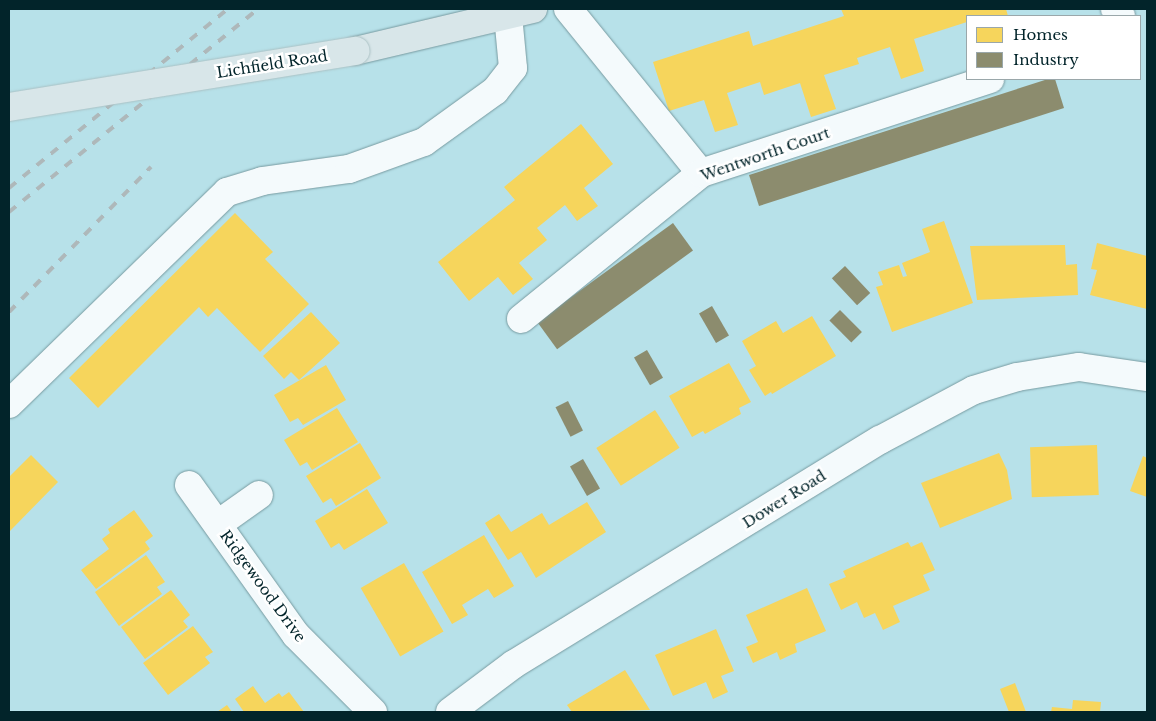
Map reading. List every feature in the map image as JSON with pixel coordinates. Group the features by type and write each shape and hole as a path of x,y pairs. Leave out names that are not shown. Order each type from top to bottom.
{"main road":[{"name":"Lichfield Road","path":"9,107 354,51 521,12"}],"street":[{"path":"568,9 701,173"},
{"path":"9,404 227,192 262,181 348,169 424,142 495,91 513,68 521,12"},
{"name":"Wentworth Court","path":"521,319 701,173 987,80"},
{"name":"Dower Road","path":"450,712 514,664 880,440 974,390 1017,377 1079,366 1147,377"},
{"name":"Ridgewood Drive","path":"189,485 296,635 373,712"},
{"name":"Ridgewood Drive","path":"218,524 259,495"}],"building: Homes":[{"path":"841,9 1006,9 1008,15 966,15 966,22 914,39 924,71 901,79 890,47 857,58 859,64 824,75 836,109 811,117 800,83 764,95 760,82 727,93 738,125 715,132 704,100 669,111 653,62 749,31 753,46 844,16"},
{"path":"581,124 613,164 584,188 598,206 577,221 565,205 537,228 547,240 519,263 533,279 513,295 498,277 469,301 438,262 515,200 504,187"},
{"path":"235,213 273,252 265,259 309,304 260,352 217,308 208,317 199,307 98,408 69,378"},
{"path":"944,221 973,303 892,332 876,287 883,285 878,272 899,265 903,277 907,276 902,263 930,252 922,229"},
{"path":"1097,243 1147,256 1147,309 1090,295 1097,270 1091,269"},
{"path":"1065,245 1066,265 1077,264 1078,295 977,300 970,246"},
{"path":"311,312 340,343 299,380 291,372 284,379 263,356"},
{"path":"812,316 836,356 772,394 771,392 765,396 749,370 756,366 742,341 776,321 783,333"},
{"path":"729,363 751,402 739,408 741,414 705,434 703,431 692,437 669,396"},
{"path":"326,365 346,400 303,425 298,418 290,422 274,395"},
{"path":"337,408 358,442 312,470 307,462 300,466 284,440"},
{"path":"655,410 680,448 621,486 596,448"},
{"path":"360,443 381,478 336,506 331,498 323,503 306,476"},
{"path":"1097,445 1099,495 1032,497 1030,447"},
{"path":"999,453 1007,470 1012,499 940,528 921,483"},
{"path":"31,455 58,482 9,532 9,477"},
{"path":"1143,456 1147,458 1147,497 1130,491"},
{"path":"367,489 388,523 344,550 339,543 331,548 315,521"},
{"path":"587,502 606,532 536,578 521,552 508,560 485,523 499,514 511,532 542,513 549,525"},
{"path":"134,510 153,536 145,542 150,549 96,589 81,570 109,549 102,539 110,533 108,529"},
{"path":"484,535 514,586 494,598 488,589 462,605 468,615 452,624 422,572"},
{"path":"908,542 911,547 922,542 935,570 923,575 930,590 893,606 900,622 883,630 875,613 864,618 857,602 841,610 829,584 846,577 843,571"},
{"path":"146,555 165,582 157,587 162,594 119,626 95,592"},
{"path":"404,563 444,631 400,656 361,588"},
{"path":"807,588 826,631 795,644 797,652 780,660 777,652 753,663 746,647 758,642 746,615"},
{"path":"171,590 190,615 183,621 188,627 145,659 121,627"},
{"path":"193,626 213,652 205,657 210,663 168,695 143,663"},
{"path":"716,629 734,671 721,676 728,692 713,699 706,682 673,696 655,655"},
{"path":"625,670 650,710 572,712 567,705"},
{"path":"1015,683 1026,712 1009,712 1000,689"},
{"path":"253,686 265,703 279,693 282,697 289,692 304,712 244,712 235,699"},
{"path":"1073,700 1101,702 1100,712 1051,712 1052,707 1072,709"},
{"path":"227,705 232,712 217,712"}],"building: Industry":[{"path":"1045,80 1055,80 1064,108 759,206 749,175"},
{"path":"673,223 693,251 557,349 537,322"},
{"path":"845,266 870,293 857,305 832,278"},
{"path":"712,306 729,335 716,343 699,314"},
{"path":"840,310 862,332 851,343 829,321"},
{"path":"647,350 663,378 650,385 634,358"},
{"path":"568,401 583,430 571,437 556,407"},
{"path":"583,459 600,488 587,496 570,466"}],"railway":[{"path":"9,188 228,9"},
{"path":"9,212 258,9"},
{"path":"9,312 151,167"}]}
